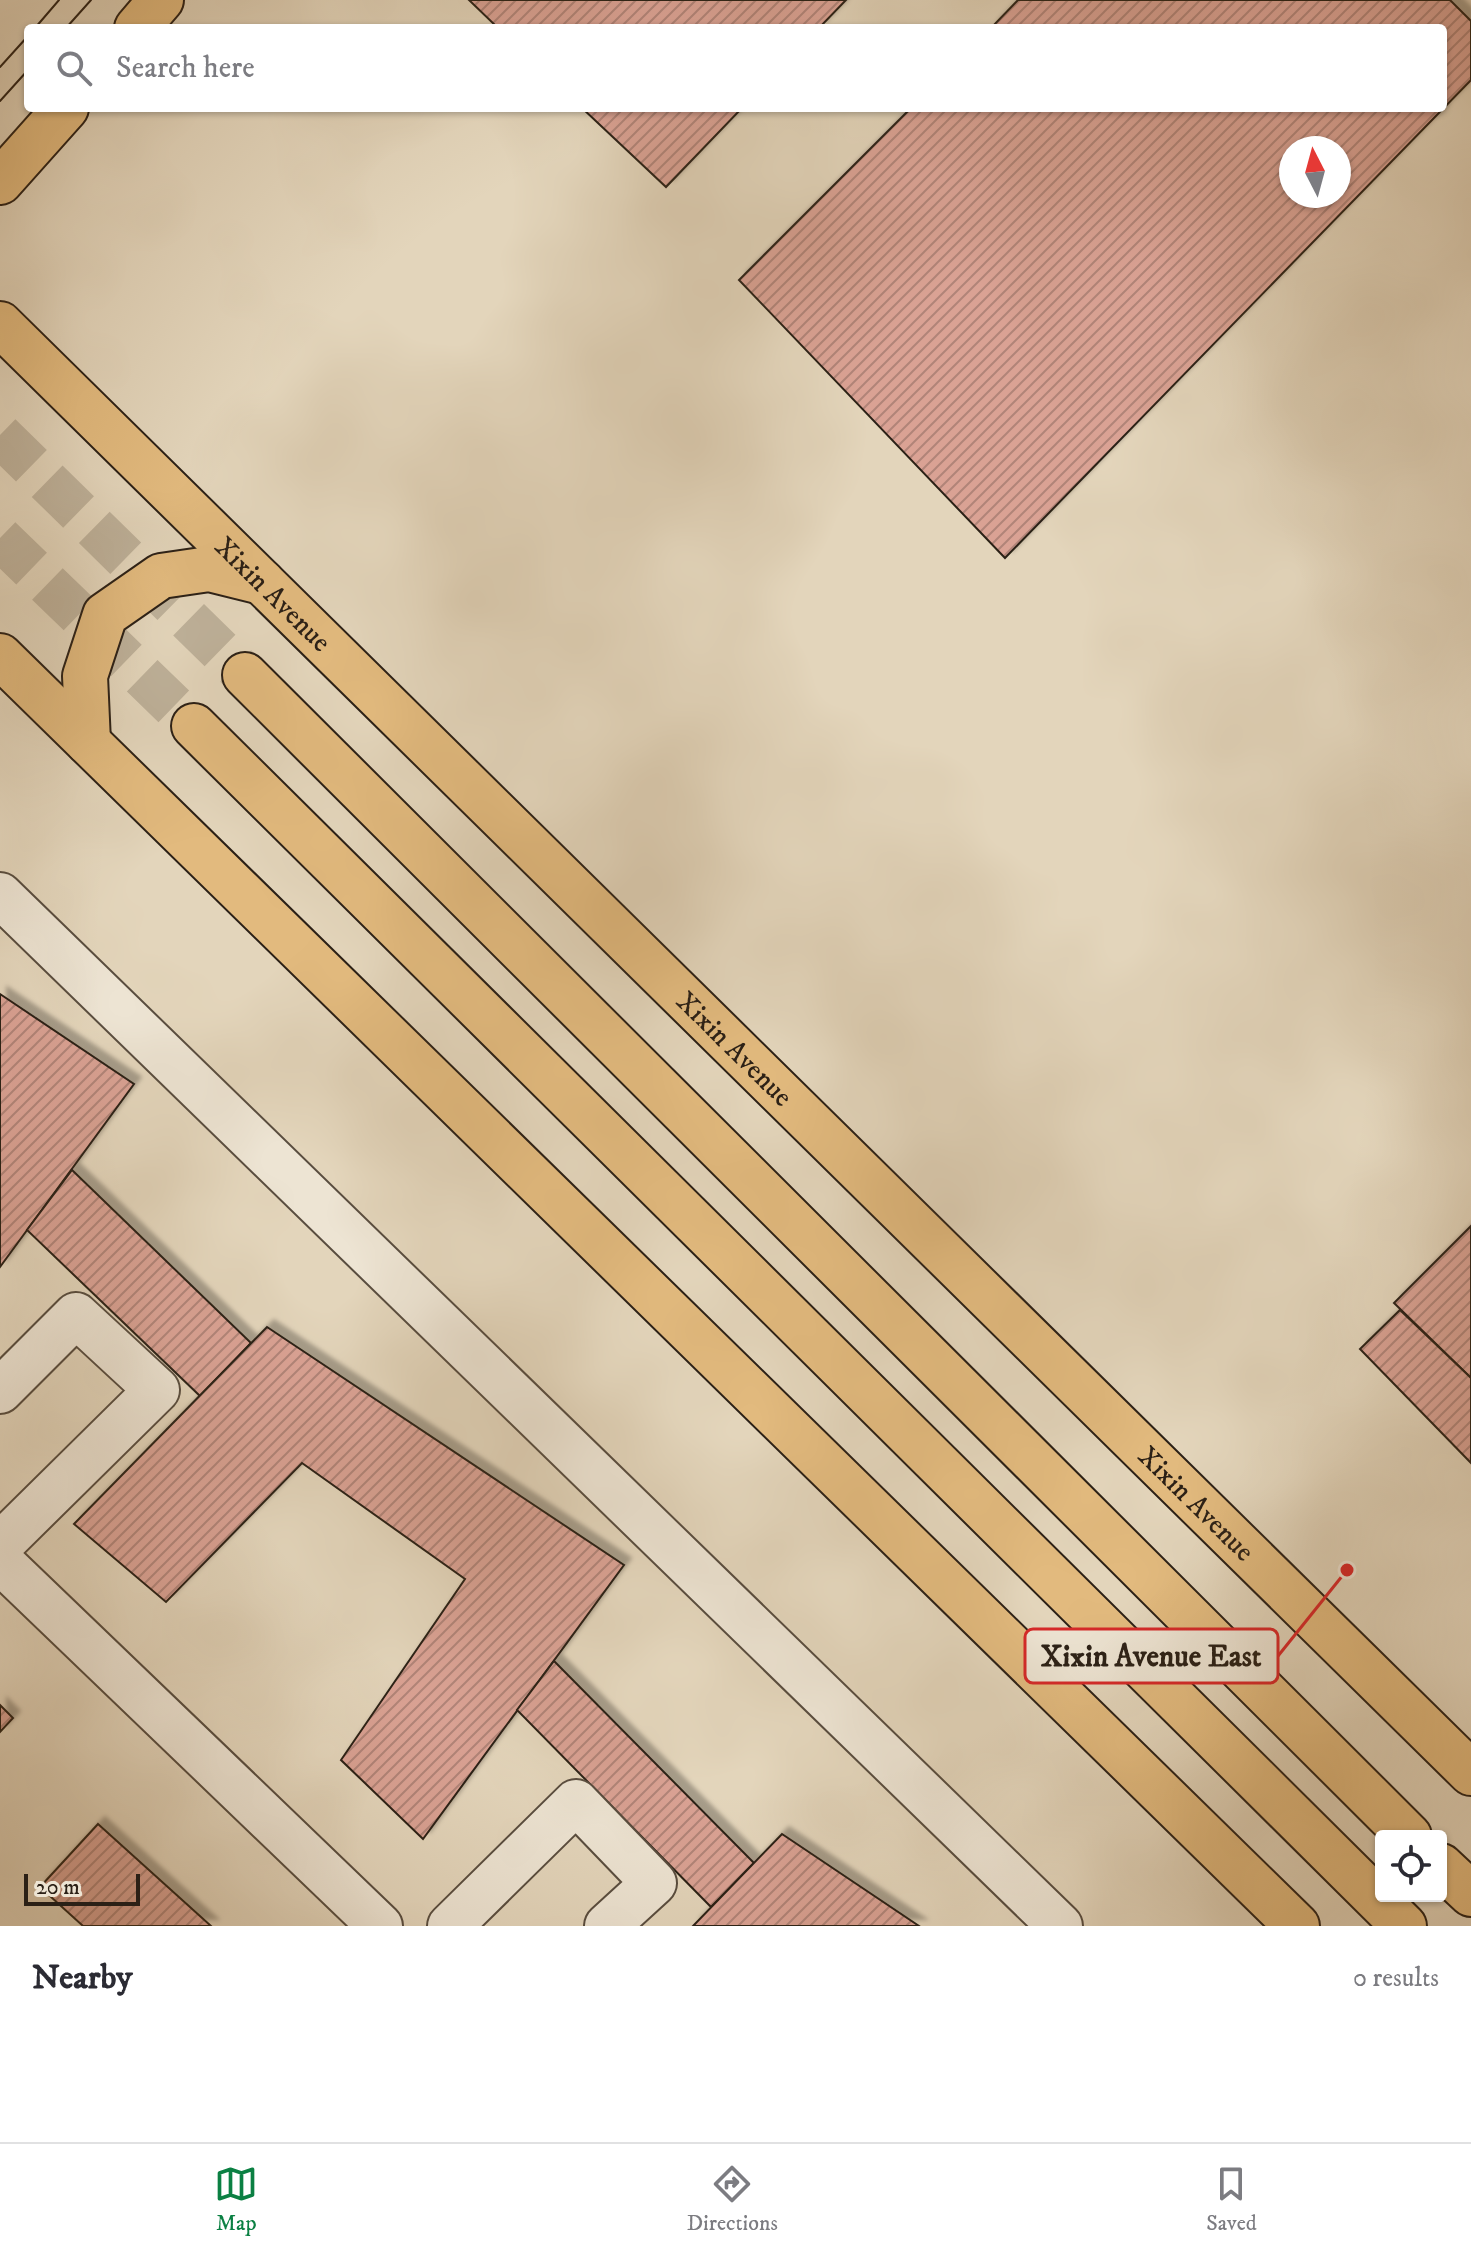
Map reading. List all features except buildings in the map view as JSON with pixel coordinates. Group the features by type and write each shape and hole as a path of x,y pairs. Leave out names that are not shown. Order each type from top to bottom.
{"main road":[{"path":"140,24 161,0"},
{"path":"0,182 62,112"},
{"name":"Xixin Avenue","path":"0,324 1471,1773"},
{"path":"88,742 85,676 105,615 161,576 209,569 262,582"},
{"path":"0,656 1297,1926"},
{"path":"245,675 1403,1830"},
{"path":"194,726 1404,1926"},
{"path":"1447,1872 1471,1894"}],"lane":[{"path":"0,895 1060,1926"},
{"path":"0,1391 76,1315 157,1390 0,1545"},
{"path":"0,1561 380,1926"},
{"path":"450,1926 576,1802 654,1883 607,1926"}],"tunnel":[{"path":"0,435 245,675"},
{"path":"0,538 194,726"}],"tram line":[{"path":"38,24 59,0"},
{"path":"70,24 91,0"},
{"path":"0,67 24,40"},
{"path":"0,101 24,74"}],"place":[{"name":"Xixin Avenue East","path":"1347,1570"}]}
